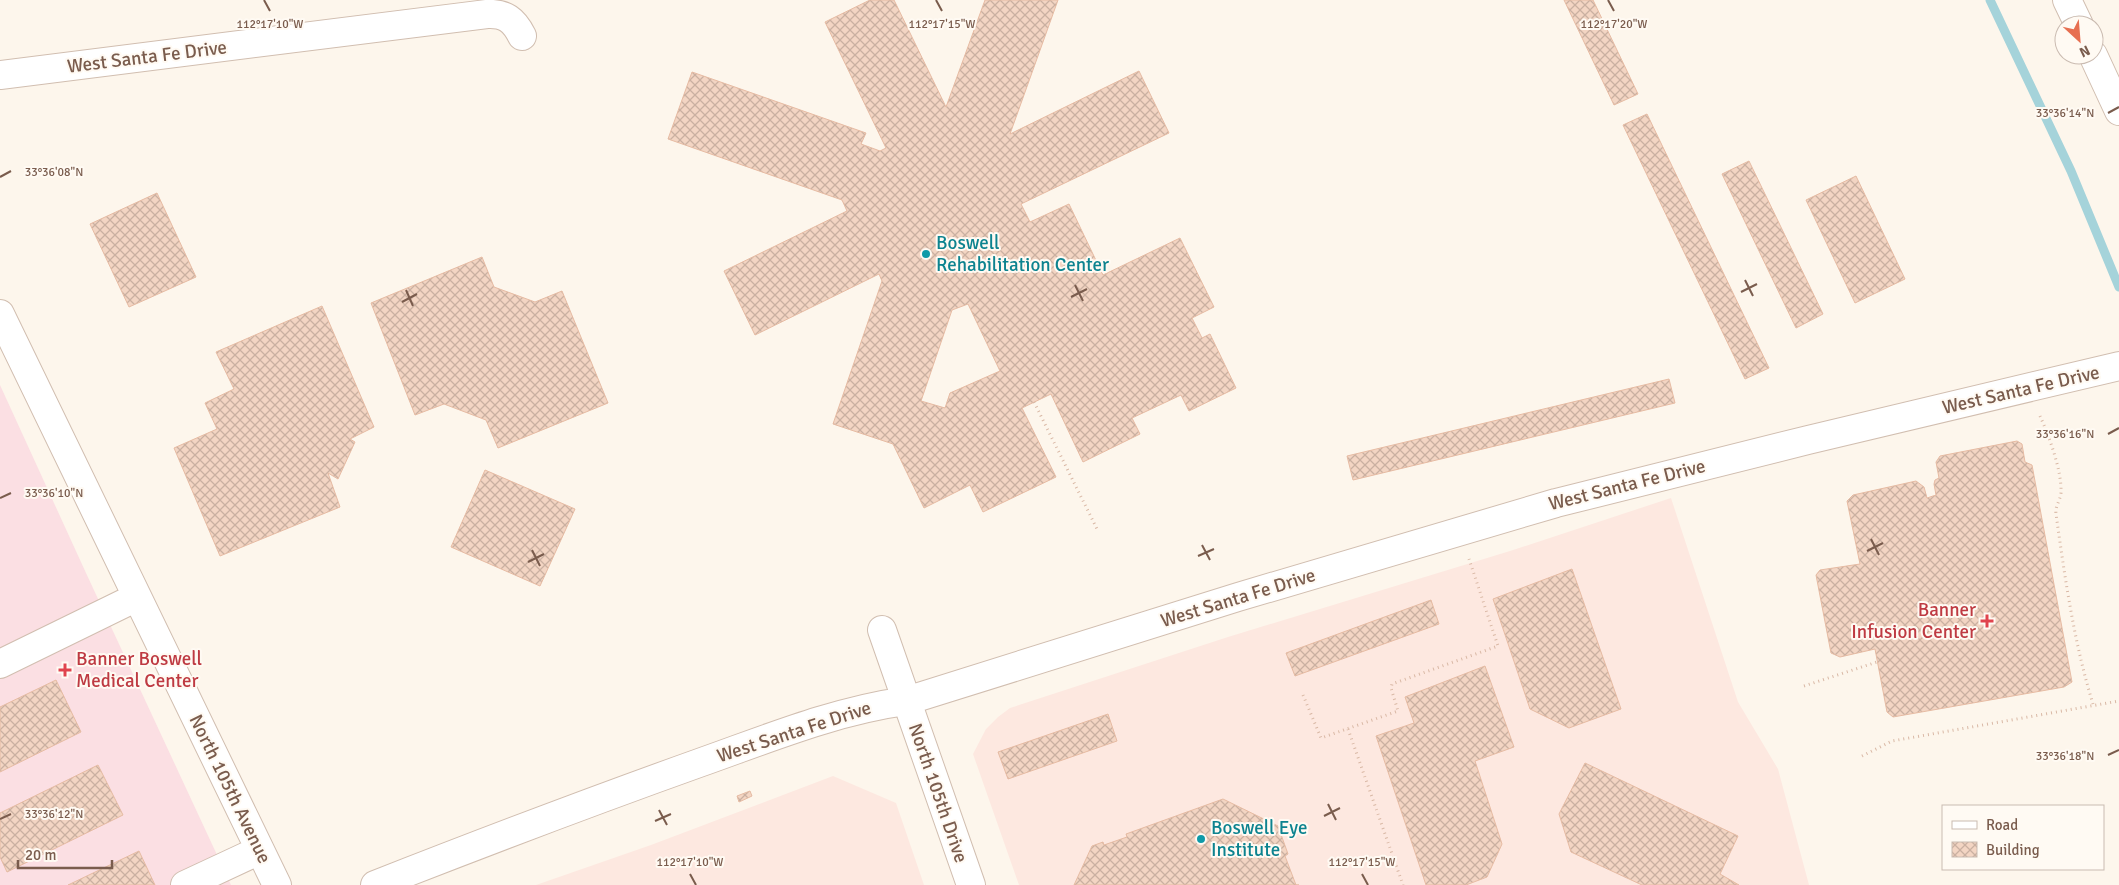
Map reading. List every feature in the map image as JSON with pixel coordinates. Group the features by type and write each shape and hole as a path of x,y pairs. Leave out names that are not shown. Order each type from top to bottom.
{"street":[{"path":"2067,0 2074,15"},
{"name":"West Santa Fe Drive","path":"0,75 487,14 509,17 517,26 522,36"},
{"path":"2098,65 2119,112"},
{"name":"North 105th Avenue","path":"0,314 277,885"},
{"name":"West Santa Fe Drive","path":"375,885 542,819 823,719 878,705 906,701 1248,595 1556,503 1649,478 2119,366"},
{"path":"0,664 137,597"},
{"name":"North 105th Drive","path":"882,630 971,885"},
{"path":"185,885 260,850"}],"path":[{"path":"1034,402 1097,529"},
{"path":"2040,416 2056,459 2061,492 2055,508 2081,659 2093,704"},
{"path":"1302,694 1321,738 1398,711 1391,688 1392,684 1498,646 1469,559"},
{"path":"1804,686 1877,662"},
{"path":"1862,756 1892,741 2093,704 2119,701"},
{"path":"1348,729 1404,885"}],"shaded area":[{"name":"Banner Boswell Medical Center","path":"0,385 86,573 231,885 0,885"},
{"path":"1671,498 1738,702 1778,769 1809,885 1019,885 973,754 986,729 1010,708 1228,637 1510,551"},
{"path":"833,776 896,803 924,885 536,885 651,845"}],"building":[{"name":"Boswell Rehabilitation Center","path":"870,0 894,0 946,107 985,0 1058,0 1010,134 1139,71 1169,133 1021,204 1030,222 1069,204 1103,275 1180,238 1214,307 1192,318 1202,338 1210,334 1236,388 1189,411 1181,395 1132,418 1140,434 1083,462 1051,394 1022,408 1056,477 983,512 970,485 924,508 893,444 833,424 882,281 879,274 755,335 724,271 847,211 842,200 668,139 692,72 866,133 861,144 880,151 886,148 825,22","holes":["968,304 1000,371 950,393 945,408 921,401 952,310"]},
{"path":"1564,0 1593,0 1638,94 1614,105"},
{"path":"1647,114 1769,368 1745,379 1623,125"},
{"path":"1749,161 1823,314 1796,328 1722,174"},
{"path":"1856,176 1905,279 1855,303 1806,200"},
{"path":"157,193 196,277 129,307 90,224"},
{"path":"482,257 494,287 535,302 562,291 608,403 498,448 486,420 444,404 415,415 371,303"},
{"path":"322,306 374,427 350,439 355,442 338,479 328,473 340,507 220,556 174,448 217,429 205,403 234,389 216,352"},
{"path":"1669,379 1675,403 1353,480 1347,456"},
{"path":"2017,441 2022,444 2025,462 2032,465 2072,682 2064,687 1893,717 1887,712 1875,649 1840,657 1831,653 1816,575 1820,570 1860,564 1847,501 1853,495 1916,481 1924,487 1927,498 1936,495 1934,484 1935,480 1939,478 1936,462 1940,456"},
{"path":"485,470 575,509 540,586 451,547"},
{"path":"1572,569 1621,709 1569,728 1530,709 1493,599"},
{"path":"1431,600 1439,624 1295,676 1286,653"},
{"path":"1485,666 1514,747 1475,761 1502,844 1487,877 1466,885 1426,885 1376,736 1414,723 1405,697"},
{"path":"56,680 81,732 0,772 0,707"},
{"path":"1108,714 1117,741 1008,779 998,752"},
{"path":"1585,763 1738,836 1720,874 1739,885 1642,885 1571,852 1559,814"},
{"path":"98,765 123,815 7,872 0,857 0,813"},
{"path":"750,791 752,796 739,802 737,796"},
{"name":"Boswell Eye Institute","path":"1223,799 1278,826 1288,854 1285,856 1296,885 1074,885 1092,846 1103,842 1104,845 1127,837 1126,834"},
{"path":"139,851 155,885 68,885"}],"waterway":[{"path":"1990,0 2071,171 2119,287"}],"place":[{"name":"Boswell Rehabilitation Center","path":"926,254"},
{"name":"Banner Infusion Center","path":"1987,621"},
{"name":"Banner Boswell Medical Center","path":"65,670"},
{"name":"Boswell Eye Institute","path":"1201,839"}]}
